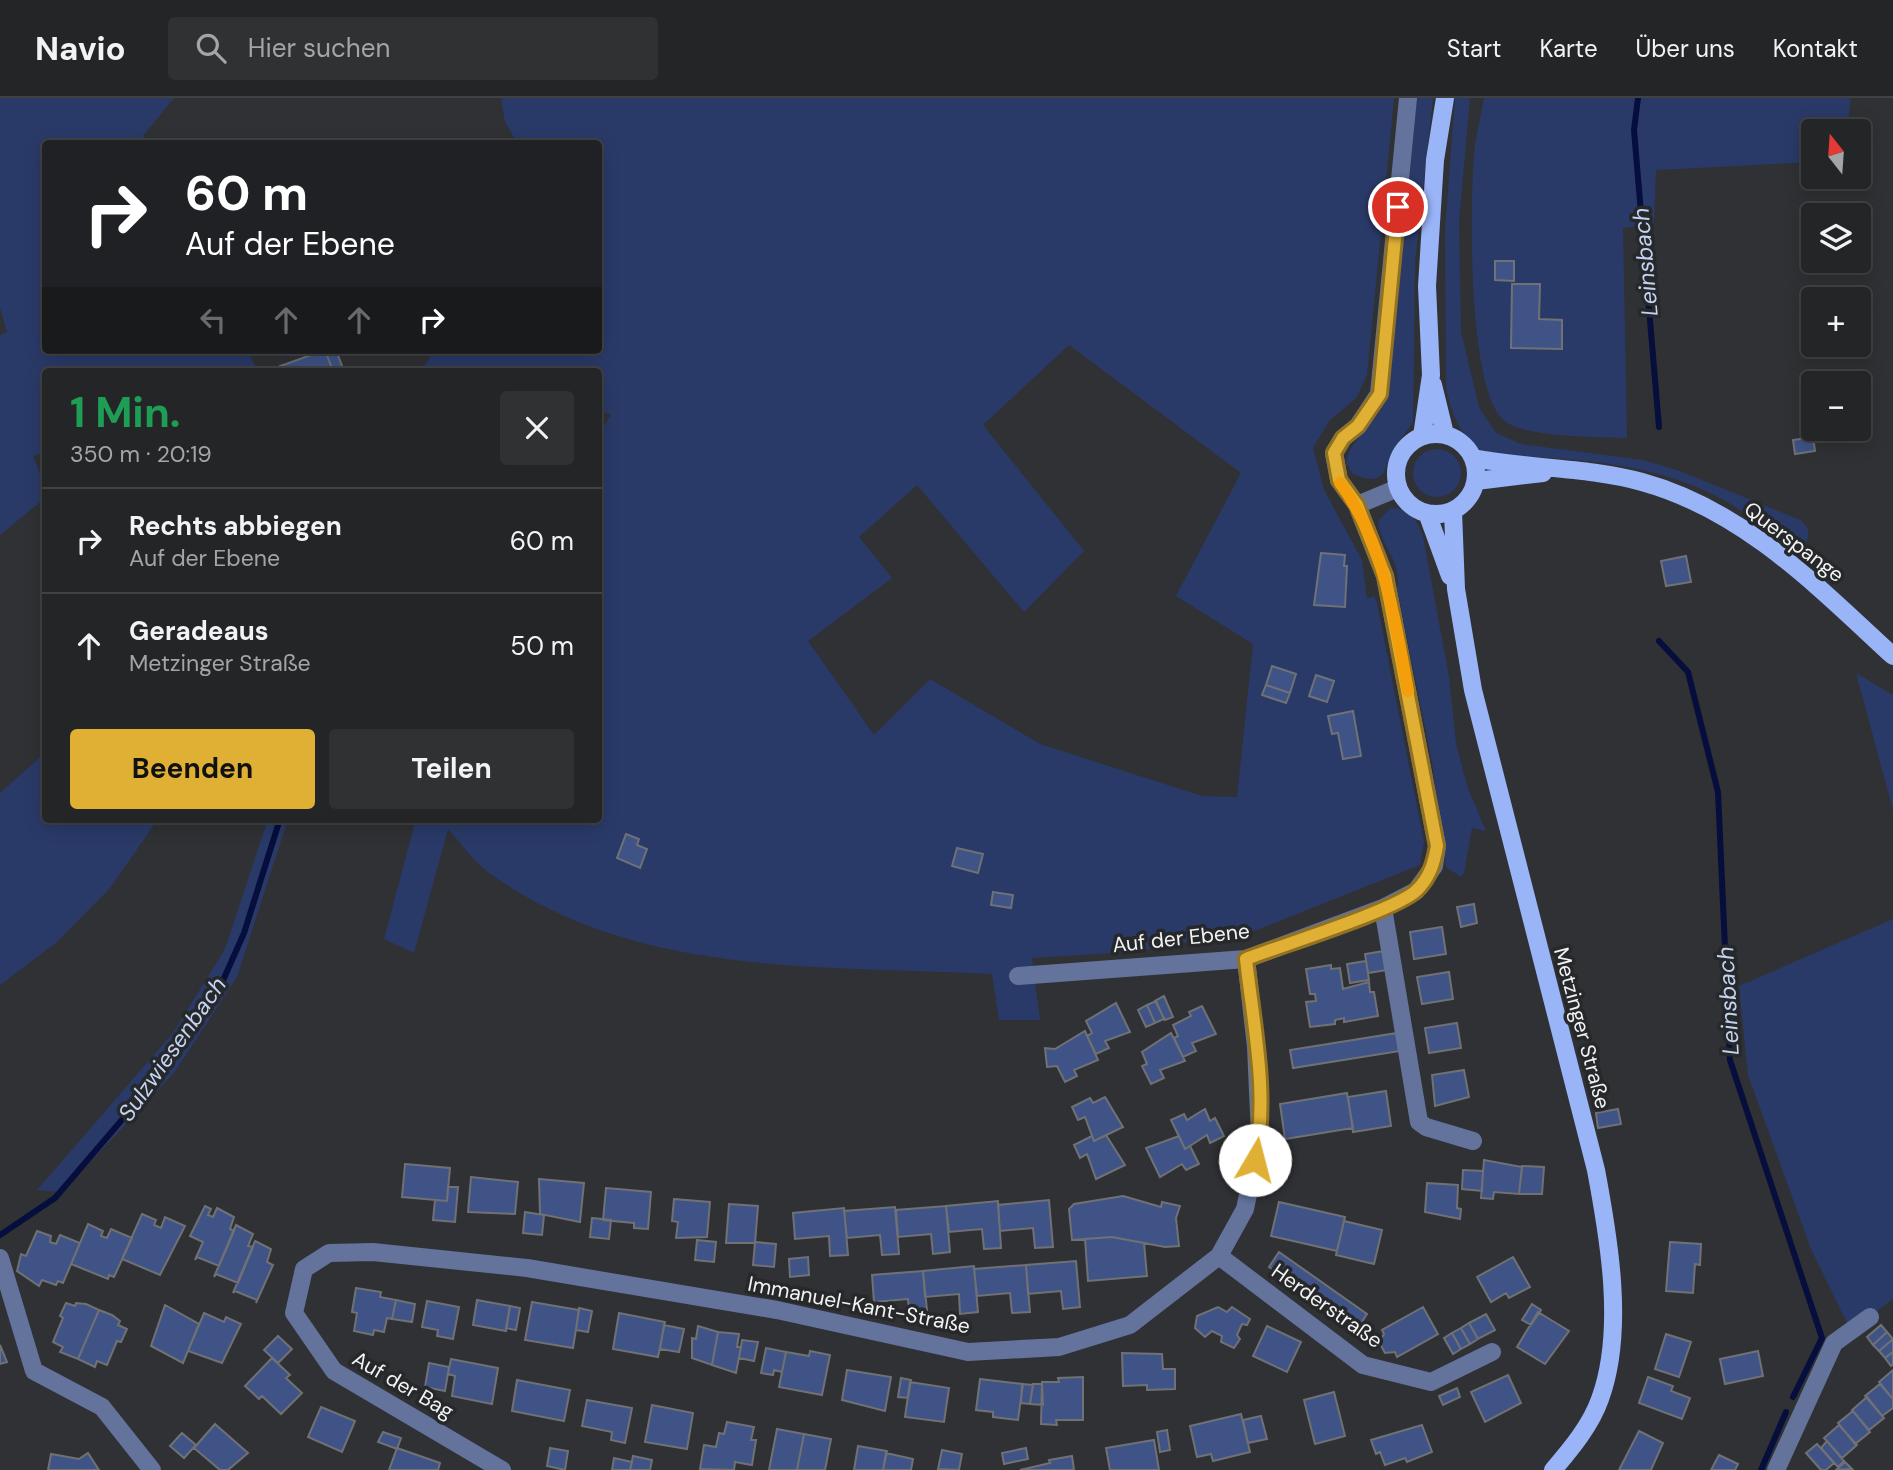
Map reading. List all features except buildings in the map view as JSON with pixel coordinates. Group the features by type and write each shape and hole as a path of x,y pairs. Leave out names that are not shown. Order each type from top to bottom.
{"main road":[{"path":"1444,434 1431,375 1427,286 1436,160 1446,98"},
{"path":"1422,436 1431,375"},
{"path":"1444,434 1462,443 1474,458 1476,481 1468,498 1453,510 1427,513 1405,499 1398,488 1396,475 1402,451 1422,436 1444,434"},
{"path":"1474,458 1571,471"},
{"path":"1476,481 1571,471"},
{"name":"Querspange","path":"1571,471 1641,482 1680,495 1727,519 1799,570 1893,656"},
{"name":"Metzinger Straße","path":"1453,510 1455,589 1481,728 1596,1170 1608,1235 1614,1326 1600,1398 1576,1444 1553,1470"},
{"name":"Metzinger Straße","path":"1427,513 1455,589"}],"street":[{"path":"1408,98 1380,394 1358,426 1343,438 1334,453 1339,480 1357,505 1385,576 1437,846 1434,866 1416,891 1383,908 1419,1122 1426,1127 1473,1141"},
{"path":"1357,505 1398,488"},
{"name":"Auf der Ebene","path":"1018,976 1246,959 1383,908"},
{"name":"Immanuel-Kant-Straße","path":"329,1253 373,1252 527,1268 777,1310 968,1352 1059,1347 1130,1325 1219,1256 1245,1209 1261,1135 1256,1047 1246,959"},
{"name":"Auf der Bag","path":"329,1253 304,1269 294,1313 334,1371 502,1470"},
{"name":"Herderstraße","path":"1219,1256 1363,1365 1431,1381 1492,1352"},
{"path":"0,1258 34,1371 102,1407 152,1470"},
{"path":"1776,1470 1834,1343 1870,1317"}],"shaded area":[{"path":"0,98 174,98 143,136 145,140 42,140 42,354 249,354 256,368 42,368 42,453 33,456 42,478 42,500 0,535 0,335 7,332 0,308"},
{"path":"501,98 1394,98 1367,375 1356,398 1329,421 1313,448 1324,490 1362,560 1367,599 1374,596 1377,603 1424,842 1420,865 1257,930 1130,952 1032,958 1040,1020 999,1020 992,974 796,966 730,959 666,948 604,931 544,906 488,872 448,829 414,953 384,939 415,823 602,823 602,429 611,415 602,411 602,368 423,368 432,354 602,354 602,140 515,140 505,122","holes":["1069,345 1241,473 1176,596 1253,644 1237,797 1202,796 1040,744 930,679 874,735 808,641 892,578 859,537 917,485 1024,612 1084,551 983,425"]},
{"path":"1417,98 1433,98 1415,261 1413,422 1391,453 1383,474 1375,479 1364,478 1353,474 1346,463 1353,445 1379,412 1389,390"},
{"path":"1455,98 1470,98 1459,221 1461,332 1479,407 1496,433 1521,444 1643,460 1680,471 1800,520 1808,531 1805,545 1790,546 1731,504 1684,482 1630,467 1602,463 1490,455 1465,435 1451,407 1446,386 1445,231"},
{"path":"1484,98 1851,98 1848,119 1801,119 1801,163 1656,170 1654,223 1623,228 1627,438 1530,431 1506,422 1493,405 1484,376 1474,297 1472,214 1477,134"},
{"path":"1437,449 1454,456 1461,473 1454,490 1437,497 1420,490 1413,473 1420,456"},
{"path":"1391,508 1403,510 1412,516 1423,536 1449,677 1456,743 1467,786 1486,831 1472,828 1461,877 1446,867 1432,762 1397,589 1397,571 1378,521"},
{"path":"1856,673 1893,695 1893,810"},
{"path":"42,756 42,823 155,823 110,888 57,942 0,985 0,793"},
{"path":"267,823 287,823 237,977 174,1073 62,1192 37,1190 173,1033 225,949"},
{"path":"1893,919 1893,1299 1851,1331 1811,1249 1748,1075 1739,986"}],"waterway":[{"name":"Leinsbach","path":"1638,98 1634,130 1659,427"},
{"name":"Leinsbach","path":"1659,641 1688,672 1718,792 1730,1060 1822,1338 1793,1397"},
{"name":"Sulzwiesenbach","path":"0,1235 55,1198 132,1108 221,985 244,933 279,823"},
{"name":"Leinsbach","path":"1761,1470 1786,1412"}],"slow traffic":[{"path":"1340,483 1357,505 1385,576 1408,691"}],"route":[{"path":"1255,1160 1261,1135 1256,1047 1246,959 1383,908 1416,891 1434,866 1437,846 1385,576 1357,505 1339,480 1334,453 1343,438 1358,426 1380,394 1398,207"}]}
